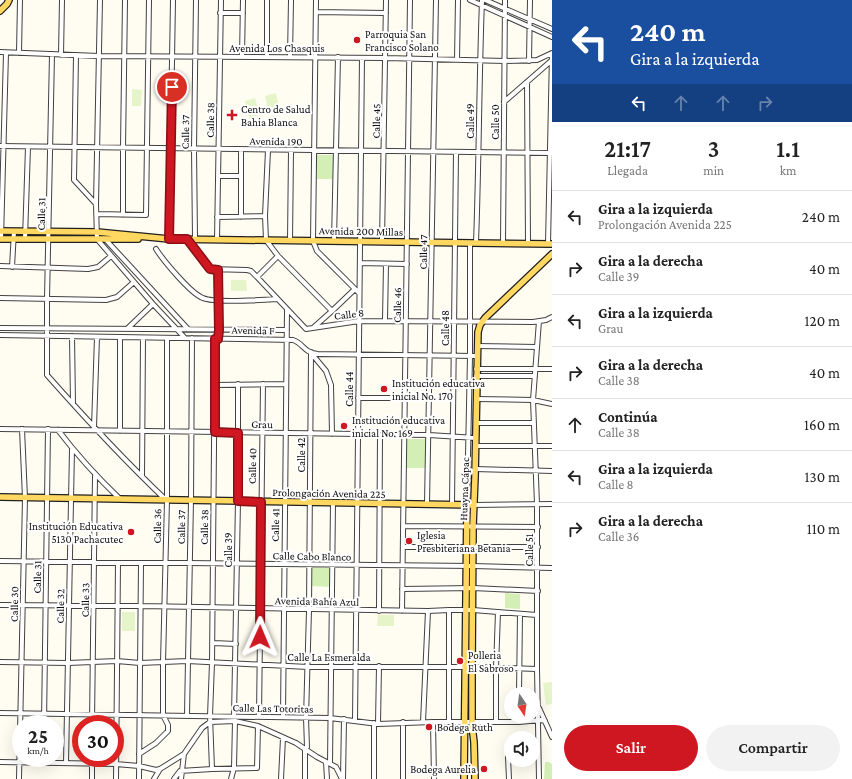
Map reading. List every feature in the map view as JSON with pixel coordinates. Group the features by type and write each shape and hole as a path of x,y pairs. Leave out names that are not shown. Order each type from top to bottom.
{"main road":[{"path":"0,11 9,0"},
{"name":"Avenida 200 Millas","path":"1,231 97,232 169,239"},
{"name":"Avenida 200 Millas","path":"1,239 195,239 550,244"},
{"path":"482,322 552,254"},
{"name":"Huayna Cápac","path":"475,779 472,722 473,526 476,446 477,346 478,332 482,322"},
{"name":"Prolongación Avenida 225","path":"0,497 474,505"},
{"name":"Huayna Cápac","path":"464,779 466,505"}],"street":[{"path":"20,0 20,54"},
{"path":"61,55 62,0"},
{"path":"100,0 96,204 97,240 185,338"},
{"path":"123,215 125,0"},
{"path":"97,214 146,215 149,0"},
{"path":"169,239 173,0"},
{"name":"Calle 37","path":"195,239 194,149 196,0"},
{"name":"Calle 38","path":"217,240 221,0"},
{"path":"242,57 243,0"},
{"path":"266,57 267,0"},
{"path":"290,57 291,0"},
{"path":"316,0 313,241 317,251 359,293"},
{"name":"Calle 45","path":"382,242 386,0"},
{"name":"Calle 46","path":"402,611 410,0"},
{"name":"Calle 47","path":"427,504 436,0"},
{"path":"457,60 458,0"},
{"path":"470,0 552,37"},
{"path":"484,0 552,29"},
{"name":"Calle 49","path":"470,322 473,243 479,153 482,6 484,0"},
{"name":"Calle 50","path":"503,243 505,0"},
{"path":"529,61 530,0"},
{"path":"316,12 386,13"},
{"path":"220,13 243,14"},
{"name":"Avenida Los Chasquis","path":"0,52 99,56 316,57 505,61 537,60 552,53"},
{"path":"1,239 2,146 6,53"},
{"path":"550,244 552,53"},
{"name":"Calle 31","path":"52,54 47,375 73,404"},
{"path":"76,55 74,182 96,204"},
{"path":"334,241 338,58"},
{"name":"Calle 44","path":"355,721 362,58"},
{"path":"504,102 552,60"},
{"path":"527,82 528,243"},
{"name":"Avenida 190","path":"2,146 551,153"},
{"path":"25,239 28,146"},
{"path":"241,150 241,217"},
{"path":"268,150 265,216 266,240 278,256 332,311"},
{"path":"290,240 291,150"},
{"name":"Calle 48","path":"452,505 456,152"},
{"path":"218,176 241,176"},
{"path":"217,217 265,216"},
{"path":"12,267 14,231"},
{"path":"187,239 210,269 251,271 306,329 314,328 355,289"},
{"path":"106,240 188,330"},
{"path":"156,249 196,294 202,298 218,300 277,299"},
{"path":"0,266 94,268 111,256"},
{"path":"257,276 278,256"},
{"path":"360,263 407,264"},
{"path":"385,320 386,264"},
{"name":"Calle 38","path":"212,768 210,716 213,643 215,385 217,339 219,330 218,270"},
{"path":"0,298 106,300 117,297 134,282"},
{"path":"128,328 153,304"},
{"name":"Calle 41","path":"283,717 284,502 286,433 285,384 287,310"},
{"name":"Calle 8","path":"314,328 359,321 539,321 552,317"},
{"name":"Calle 51","path":"537,687 538,527 533,400 539,321"},
{"name":"Huayna Cápac","path":"466,505 470,322"},
{"path":"0,328 287,330"},
{"name":"Avenida F","path":"0,335 287,340 296,341 310,352 318,354 358,356 477,356"},
{"path":"72,336 73,404 142,477 166,500"},
{"path":"96,429 97,337"},
{"path":"120,337 120,431"},
{"path":"142,477 143,338"},
{"name":"Calle 36","path":"139,754 156,743 168,731 168,725 163,715 166,563 167,338"},
{"name":"Calle 37","path":"187,715 192,432 192,338"},
{"path":"477,346 537,347"},
{"path":"310,352 326,371 331,385 332,434"},
{"name":"Calle 42","path":"305,779 305,750 307,747 306,718 309,610 310,352"},
{"path":"476,369 552,369"},
{"path":"476,376 535,376"},
{"name":"Calle 39","path":"231,779 234,768 237,609 238,384"},
{"name":"Calle 40","path":"259,717 263,384"},
{"path":"215,385 285,384"},
{"path":"358,398 404,398"},
{"path":"476,400 533,400 552,404"},
{"path":"476,423 534,423"},
{"name":"Grau","path":"0,429 96,429 120,431 262,434 358,434 476,438"},
{"name":"Calle 30","path":"21,713 24,498 22,429"},
{"name":"Calle 31","path":"44,714 48,429"},
{"path":"58,430 95,476 120,499"},
{"path":"379,611 381,504 380,435"},
{"path":"476,446 552,446"},
{"name":"Calle 32","path":"66,763 72,449"},
{"path":"475,469 552,471"},
{"name":"Calle 33","path":"92,714 95,476"},
{"path":"326,779 332,667 331,610 333,503"},
{"name":"Prolongación Avenida 225","path":"474,505 552,504"},
{"path":"403,526 538,527"},
{"path":"403,547 538,547"},
{"name":"Calle Cabo Blanco","path":"0,561 552,568"},
{"path":"116,715 118,563"},
{"path":"139,779 142,563"},
{"path":"402,589 473,588 538,591"},
{"name":"Avenida Bahía Azul","path":"0,605 141,606 428,612 473,610 537,615"},
{"path":"449,610 449,722"},
{"path":"423,722 428,612"},
{"path":"496,722 498,612"},
{"path":"519,687 520,614"},
{"path":"213,643 236,644"},
{"name":"Calle La Esmeralda","path":"0,662 68,663 117,661 140,663 188,661 260,666 472,667 537,669"},
{"path":"374,779 379,666"},
{"path":"540,710 552,736"},
{"name":"Calle Las Totoritas","path":"0,713 116,715"},
{"name":"Calle Las Totoritas","path":"124,715 187,715 234,719 259,717 330,718 376,724 403,722 504,722"},
{"path":"180,779 180,771 184,754 202,728 210,722 234,719 258,726 296,743 305,750 336,767 342,779"},
{"path":"342,779 344,719"},
{"name":"Calle Las Totoritas","path":"540,720 545,721"},
{"path":"403,722 403,779"},
{"path":"433,722 434,779"},
{"name":"Calle 51","path":"538,723 539,779"},
{"path":"174,779 180,771 212,768 257,768 258,726"},
{"path":"281,779 283,738"},
{"path":"154,779 160,769 184,754"},
{"path":"0,762 12,763"},
{"path":"66,763 72,763"},
{"path":"124,765 160,769"},
{"name":"Calle 30","path":"19,779 20,767"},
{"path":"92,767 92,779"},
{"path":"116,767 116,779"},
{"path":"508,767 508,779"}],"green space":[{"path":"132,89 142,90 141,106 132,106"},
{"path":"276,93 280,111 269,114 265,96"},
{"path":"255,98 260,115 249,118 245,101"},
{"path":"317,155 334,155 333,179 317,179"},
{"path":"231,280 246,280 247,291 231,291"},
{"path":"407,439 427,439 425,468 407,468"},
{"path":"311,567 331,568 330,587 310,586"},
{"path":"505,593 520,594 520,609 505,608"},
{"path":"122,612 135,612 135,631 122,631"},
{"path":"378,615 394,615 394,626 377,626"},
{"path":"552,682 552,704 546,705 543,683"},
{"path":"545,762 552,764 552,779 544,779"}],"place":[{"name":"Parroquia San Francisco Solano","path":"357,40"},
{"name":"Centro de Salud Bahia Blanca","path":"232,115"},
{"name":"Institución educativa inicial No. 170","path":"384,389"},
{"name":"Institución educativa inicial No. 169","path":"344,426"},
{"name":"Institución Educativa 5130 Pachacutec","path":"131,532"},
{"name":"Iglesia Presbiteriana Betania","path":"409,541"},
{"name":"Polleria El Sabroso","path":"460,661"},
{"name":"Bodega Ruth","path":"429,727"},
{"name":"Bodega Aurelia","path":"484,769"}],"route":[{"path":"172,87 169,239 187,239 192,248 210,269 218,270 219,330 218,339 215,339 215,432 238,433 238,501 261,502 260,637"}]}
